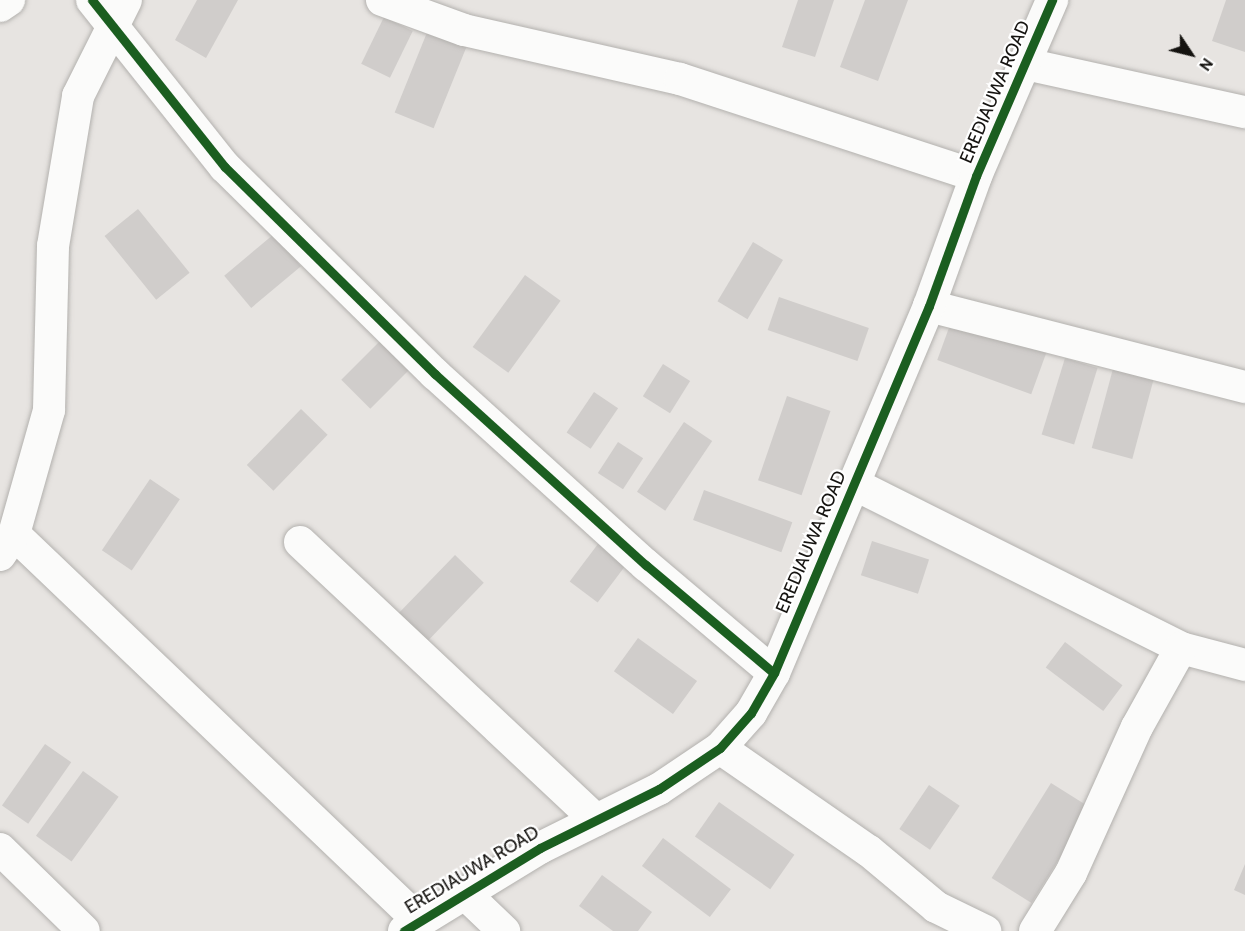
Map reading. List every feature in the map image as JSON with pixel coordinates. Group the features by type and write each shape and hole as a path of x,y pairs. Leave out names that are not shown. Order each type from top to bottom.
{"street":[{"path":"0,6 9,0"},
{"path":"382,0 464,30 681,79 976,176"},
{"name":"EREDIAUWA ROAD","path":"411,926 464,892 596,820 659,789 720,748 751,713 774,672 854,484 929,306 976,176 1052,0"},
{"path":"110,7 78,96 53,246 49,410 7,544 411,926"},
{"path":"110,7 225,167 435,374 646,565 774,672"},
{"path":"1026,64 1245,112"},
{"path":"929,306 1245,387"},
{"path":"854,484 1181,648 1245,665"},
{"path":"300,542 596,820"},
{"path":"1035,931 1071,873 1137,727 1181,648"},
{"path":"720,748 869,851 933,919 985,931"},
{"path":"0,849 84,931"},
{"path":"464,892 504,931"}],"building":[{"path":"197,0 238,0 206,58 175,40"},
{"path":"798,0 834,0 815,57 782,47"},
{"path":"865,0 908,0 878,81 840,67"},
{"path":"1226,0 1245,0 1245,52 1212,41"},
{"path":"384,17 413,31 390,78 361,64"},
{"path":"428,30 467,46 434,128 395,113"},
{"path":"138,209 190,273 156,300 105,236"},
{"path":"274,234 301,266 251,308 224,276"},
{"path":"753,242 783,260 747,319 717,301"},
{"path":"525,275 561,301 508,373 473,347"},
{"path":"779,297 869,328 857,361 768,330"},
{"path":"954,314 1048,348 1031,394 937,360"},
{"path":"388,333 417,362 370,409 341,380"},
{"path":"1065,358 1098,368 1074,444 1042,435"},
{"path":"663,364 690,381 670,413 643,396"},
{"path":"1114,365 1155,376 1132,459 1092,448"},
{"path":"594,392 618,408 591,449 567,433"},
{"path":"787,396 830,411 802,495 758,480"},
{"path":"301,409 328,435 273,491 247,465"},
{"path":"684,422 712,441 665,511 637,492"},
{"path":"618,442 643,458 623,489 598,473"},
{"path":"150,479 180,499 132,570 102,550"},
{"path":"704,490 792,522 781,552 693,520"},
{"path":"604,536 632,557 598,603 570,582"},
{"path":"872,541 929,560 918,594 861,575"},
{"path":"455,555 484,583 424,645 395,617"},
{"path":"638,638 697,681 673,714 614,671"},
{"path":"1065,642 1123,685 1103,711 1046,668"},
{"path":"45,744 71,762 28,824 2,805"},
{"path":"83,771 119,797 72,862 36,836"},
{"path":"1051,783 1091,808 1032,903 992,878"},
{"path":"929,785 960,806 930,850 899,829"},
{"path":"719,802 794,855 770,889 695,836"},
{"path":"663,838 731,889 710,917 642,866"},
{"path":"1245,864 1245,895 1234,890"},
{"path":"602,875 652,912 638,931 613,931 579,906"}],"cycle path":[{"path":"92,0 225,167 435,374 646,565 774,673"},
{"path":"404,931 540,848 659,789 720,748 751,713 774,673 929,306 976,176 1052,0"}]}
